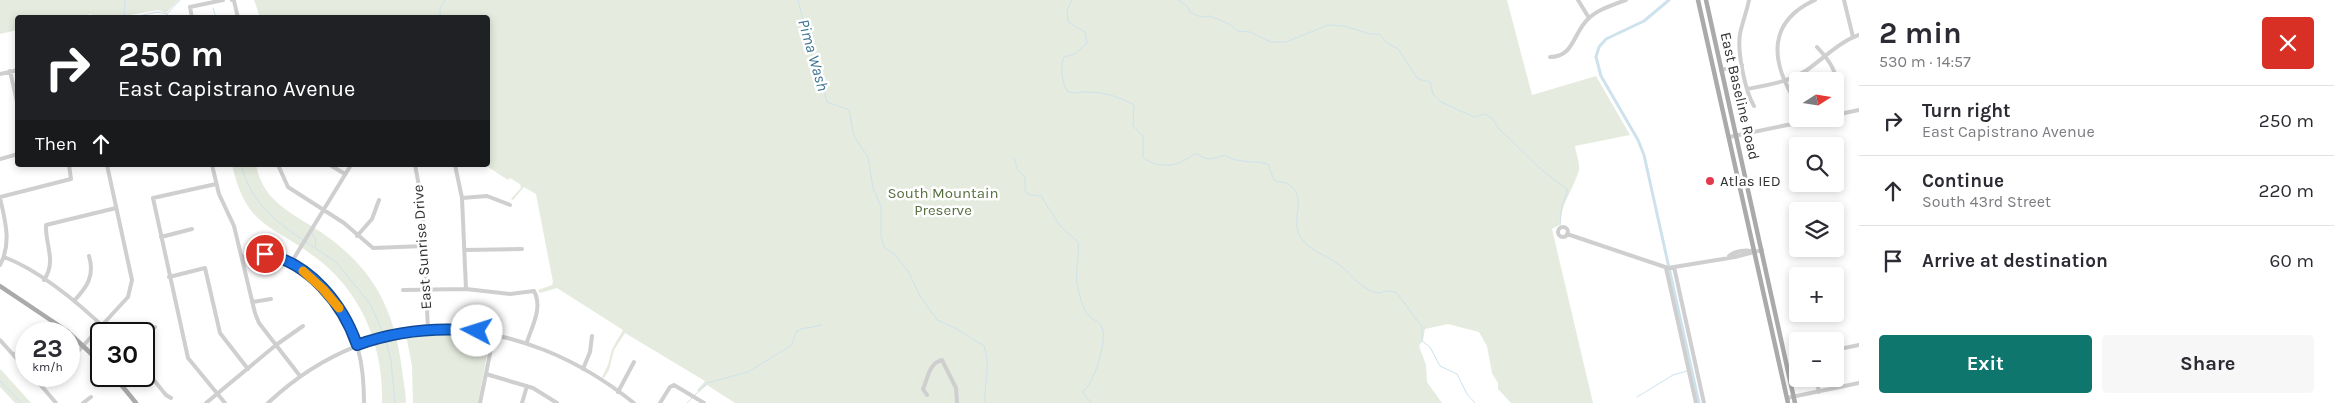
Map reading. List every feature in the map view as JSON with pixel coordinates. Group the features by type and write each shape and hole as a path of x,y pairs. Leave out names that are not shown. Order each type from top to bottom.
{"main road":[{"name":"East Baseline Road","path":"1698,0 1788,400"},
{"name":"East Baseline Road","path":"1706,0 1735,136 1752,200 1795,403"},
{"path":"1714,71 1721,70"},
{"path":"1743,201 1752,200"},
{"path":"0,286 43,314 90,352"},
{"path":"1770,320 1777,319"},
{"path":"123,387 136,403"}],"street":[{"path":"191,15 190,7 223,0"},
{"path":"1578,0 1588,18"},
{"path":"1550,57 1560,56 1569,51 1577,33 1588,18 1598,11 1626,0"},
{"path":"1749,0 1740,35 1742,65 1747,89 1754,106"},
{"path":"1789,89 1784,81 1777,45 1782,26 1797,10 1816,0"},
{"path":"1844,0 1853,37"},
{"path":"233,1 237,15"},
{"path":"1747,89 1784,81 1805,71 1853,37 1859,36"},
{"path":"1817,47 1835,72"},
{"path":"1721,70 1742,65"},
{"path":"0,74 15,71"},
{"path":"10,72 15,93"},
{"path":"1844,113 1859,110"},
{"path":"1729,137 1789,125"},
{"path":"0,158 15,155"},
{"path":"0,265 4,257 7,230 0,197 71,179 69,167"},
{"path":"106,322 134,290 107,167"},
{"path":"212,167 216,184 234,226 252,302 260,323 300,376"},
{"path":"279,167 288,187 324,210 373,248 424,246"},
{"path":"333,167 345,174"},
{"path":"291,262 350,167"},
{"name":"East Sunrise Drive","path":"415,167 422,202 428,330"},
{"path":"455,167 462,198 466,289"},
{"path":"216,184 153,198 188,358 225,403"},
{"path":"462,198 487,196 510,205"},
{"path":"357,236 372,219 379,200"},
{"path":"44,280 52,260 46,225 116,208"},
{"path":"161,237 192,229"},
{"path":"1567,234 1670,267 1729,256 1735,257 1763,250"},
{"path":"378,256 379,248"},
{"path":"464,250 522,249"},
{"path":"242,257 265,254 291,262 313,278 332,298 345,319 357,345 364,382 364,403"},
{"path":"74,301 90,281 92,267 89,256"},
{"path":"4,257 44,280 74,301 98,322"},
{"path":"1670,267 1696,403"},
{"path":"1670,267 1704,403"},
{"path":"169,278 205,268 220,333 248,369"},
{"path":"403,290 466,289 510,294 534,291 538,302 538,311 527,342"},
{"path":"252,302 271,298"},
{"path":"206,403 276,345 303,326"},
{"path":"268,403 300,376 327,359 357,345 390,335 455,329 494,334 527,342 583,369 634,403"},
{"path":"480,403 494,334"},
{"path":"583,369 590,352 592,336"},
{"path":"0,340 14,355"},
{"path":"80,350 90,340"},
{"path":"1844,348 1859,345"},
{"path":"927,395 923,389 931,367 934,363 942,360 956,388 957,403"},
{"path":"618,392 634,362"},
{"path":"486,374 527,386 557,403"},
{"path":"155,382 166,395 171,398"},
{"path":"1788,400 1794,397 1859,383"},
{"path":"660,403 670,387 674,385 704,403"},
{"path":"522,403 527,386"},
{"path":"43,387 56,403"},
{"path":"1818,387 1819,392"},
{"path":"83,403 91,398"}],"green space":[{"path":"0,0 179,0 166,13 158,10 130,15 15,15 15,30 0,34"},
{"name":"South Mountain Preserve","path":"254,0 1507,0 1532,95 1596,76 1630,135 1575,146 1579,170 1564,205 1561,224 1552,229 1593,403 1511,403 1498,389 1498,383 1492,373 1487,346 1479,332 1448,324 1425,329 1423,340 1419,346 1426,365 1427,382 1442,403 735,403 707,385 699,392 697,390 705,381 625,333 614,350 609,370 604,378 602,377 608,365 612,349 623,330 557,288 540,293 538,290 552,285 553,282 536,194 524,187 513,200 511,199 521,188 520,184 510,178 508,180 488,167 490,167 490,15 259,15"},
{"path":"233,167 257,167 260,179 275,201 349,254 374,284 383,300 396,336 406,403 382,403 382,382 374,341 357,303 345,286 315,257 262,222 245,201"},
{"path":"455,332 490,336 478,403 413,403 412,366 406,335"},
{"path":"0,369 31,403 15,403 0,387"}],"waterway":[{"path":"124,15 125,0"},
{"path":"167,14 180,0"},
{"path":"440,15 440,8 445,0"},
{"name":"Pima Wash","path":"798,0 813,60 821,78 827,102 849,110 854,136 868,157 873,188 881,207 881,236 884,247 895,255 908,271 920,296 937,320 955,328 984,346 987,360 985,403"},
{"path":"1072,0 1067,10 1068,22 1085,32 1087,43 1075,54 1064,57 1062,74 1067,91 1072,93 1104,94 1120,98 1134,105 1133,126 1143,136 1143,157 1157,164 1173,165 1198,154 1208,159 1225,155 1240,161 1268,164 1274,180 1288,184 1297,194 1297,227 1299,234 1306,244 1333,260 1368,289 1381,293 1384,291 1396,292 1422,327 1422,341 1430,347 1440,366 1457,374 1467,394 1475,403"},
{"path":"1178,0 1187,6 1190,12 1201,17 1210,16 1229,24 1238,31 1250,32 1271,42 1286,42 1328,25 1344,26 1370,34 1379,34 1387,43 1398,49 1418,79 1430,82 1433,94 1441,102 1474,117 1485,114 1492,118 1499,129 1543,171 1568,190 1562,205 1560,225"},
{"path":"1669,0 1644,21 1606,39 1599,47 1596,57 1601,76 1638,140 1644,155 1699,403"},
{"path":"213,8 215,15"},
{"path":"144,15 157,12 167,15"},
{"path":"1014,158 1018,171 1025,177 1025,191 1030,195 1041,196 1060,226 1078,242 1077,277 1080,298 1087,314 1103,330 1103,344 1098,363 1091,381 1083,391 1084,395 1092,403"},
{"path":"242,167 257,200 272,217 303,240"},
{"path":"312,233 316,240 315,248"},
{"path":"306,242 336,262 371,305 383,333"},
{"path":"687,403 707,383 748,372 792,345 796,332 801,329 822,325"},
{"path":"386,341 391,361 395,403"},
{"path":"1637,397 1673,375 1687,371"},
{"path":"0,381 21,403"}],"slow traffic":[{"path":"303,271 313,278 339,308"}],"place":[{"name":"Atlas IED","path":"1710,181"}],"route":[{"path":"265,254 291,262 313,278 332,298 342,313 357,345 374,339 416,331 455,329 477,331"}]}
